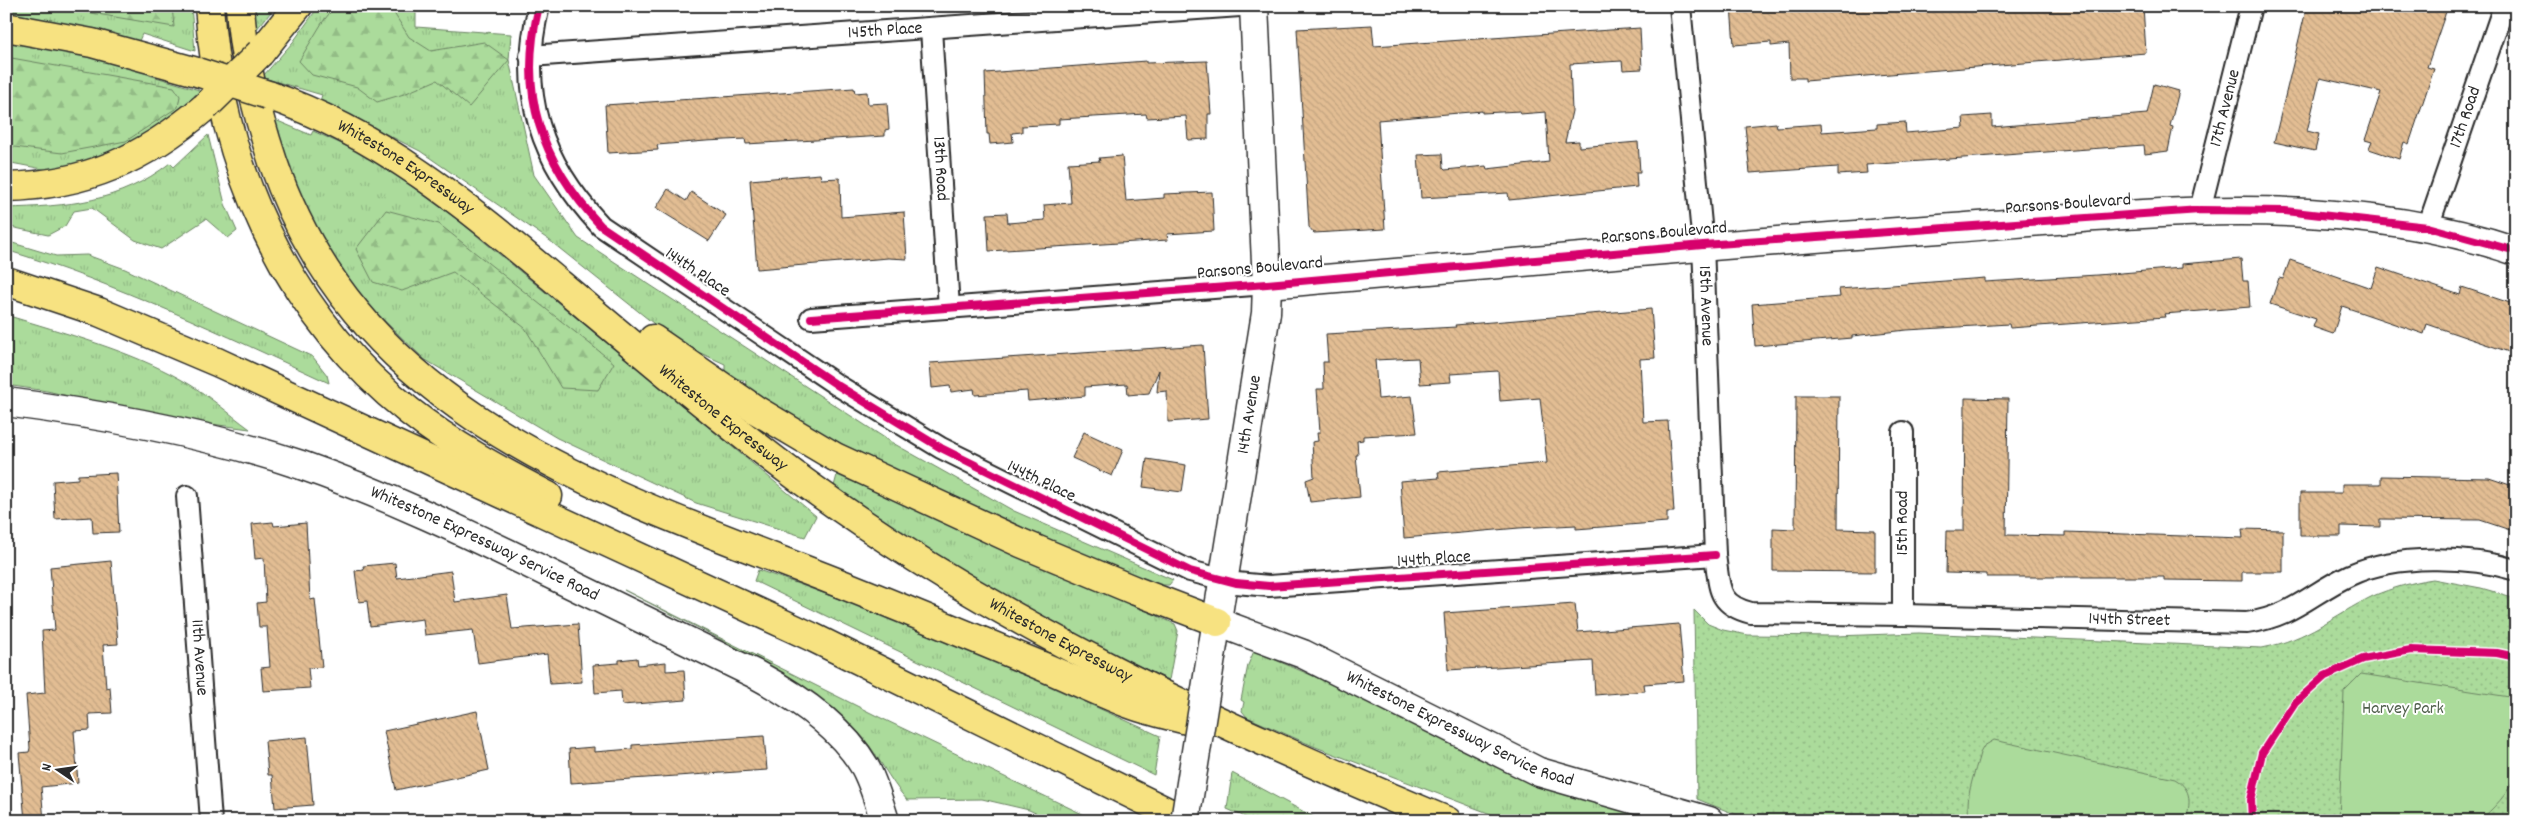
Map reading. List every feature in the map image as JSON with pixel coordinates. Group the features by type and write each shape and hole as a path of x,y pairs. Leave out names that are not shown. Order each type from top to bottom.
{"highway":[{"path":"209,6 219,92 246,186 288,274 323,324 352,359 410,412 473,454 812,638"},
{"path":"240,6 246,62 258,114 277,172 301,226 331,280 369,328 406,365 442,394 497,430 555,464 622,498 672,520 909,610 1127,703 1277,747"},
{"path":"6,187 32,186 74,180 125,162 165,139 204,108 260,53 298,6"},
{"name":"Whitestone Expressway","path":"6,27 92,43 197,72 268,96 319,116 375,144 429,179 480,218 745,436 802,481 852,515 1024,622 1154,688 1277,747 1447,821"},
{"path":"480,218 723,388 821,449 1021,543 1136,591 1217,622"},
{"path":"6,281 99,312 177,344 812,638 1186,821"}],"street":[{"name":"144th Place","path":"539,6 530,56 536,114 546,148 559,174 578,201 602,226 815,370 921,437 975,466 1190,571 1224,581 1269,586 1716,555"},
{"name":"145th Place","path":"530,56 1240,6"},
{"name":"14th Avenue","path":"1186,821 1264,330 1267,284 1254,6"},
{"name":"15th Avenue","path":"1680,6 1703,245 1716,555 1719,585 1723,597 1729,605"},
{"name":"17th Avenue","path":"2200,210 2251,6"},
{"name":"17th Road","path":"2428,227 2504,6"},
{"name":"13th Road","path":"930,29 949,308"},
{"name":"Parsons Boulevard","path":"811,318 1267,284 1703,245 2200,210 2285,211 2428,227 2516,251"},
{"name":"Whitestone Expressway Service Road","path":"6,402 163,428 249,450 300,465 378,494 449,525 755,674 785,691 830,726 855,753 872,782 885,821"},
{"name":"15th Road","path":"1903,432 1903,615"},
{"name":"11th Avenue","path":"187,496 211,821"},
{"name":"144th Street","path":"1729,605 1751,613 2247,623 2268,620 2288,612 2350,575 2378,566 2444,559 2516,570"},
{"name":"Whitestone Expressway Service Road","path":"1217,622 1303,654 1539,772 1709,821"}],"green space":[{"path":"6,6 191,6 195,51 142,34 139,41 52,21 6,14"},
{"path":"50,6 172,6 174,27"},
{"path":"255,6 276,6 256,30"},
{"path":"319,6 416,6 416,27 511,34 509,60 534,175 578,238 891,442 1014,511 1173,580 1169,585 1156,585 1104,563 897,470 744,395 746,381 725,375 725,364 678,343 549,240 420,151 320,101 322,95 264,78 263,76 293,42"},
{"path":"335,6 392,6 392,10 409,37 431,51 484,42 509,60 469,107 437,80 404,94 377,102 357,87 312,75 299,61 322,23"},
{"path":"6,40 57,49 150,71 149,75 199,90 200,92 139,141 86,162 48,170 6,162"},
{"path":"6,57 174,87 180,96 178,107 126,141 62,153 6,146"},
{"path":"273,119 311,135 313,131 355,150 392,172 458,220 816,516 805,537 696,503 557,438 424,359 342,280 293,181"},
{"path":"208,135 225,204 237,231 228,238 206,219 161,249 135,240 92,208 74,211 65,226 48,235 6,226 6,208 51,206 92,200 132,187 170,163 174,167"},
{"path":"386,210 439,224 614,363 598,390 561,388 525,328 453,272 402,291 373,282 356,249"},
{"path":"6,241 56,256 87,255 125,269 313,357 327,375 329,383 210,328 129,294 48,263 6,250"},
{"path":"6,315 96,343 162,369 200,391 250,429 156,417 47,391 6,385"},
{"path":"837,475 1068,575 1175,624 1178,631 1169,680 1054,626 961,571 833,490"},
{"path":"758,570 911,627 1011,669 1160,736 1154,775 754,581"},
{"name":"Harvey Park","path":"2433,579 2481,588 2516,598 2516,821 1752,821 1697,799 1694,610 1708,624 1723,630 1748,635 1836,636 1919,633 2262,648 2279,644 2307,633 2373,596 2388,590"},
{"path":"624,590 879,717 1097,821 1053,821 1029,810 982,799 907,800 858,732 805,689 746,653"},
{"path":"1254,651 1657,821 1509,821 1313,746 1247,717 1242,711 1244,702 1241,700 1248,665"},
{"path":"2361,674 2516,698 2517,750 2515,776 2505,794 2479,821 2339,821 2344,691"},
{"path":"1994,740 2175,779 2185,788 2189,797 2186,821 1972,821 1968,806 1973,778 1980,753 1984,746"},
{"path":"1232,773 1321,821 1254,821 1227,809"}],"building":[{"path":"1731,6 2143,6 2146,53 1805,81 1805,78 1790,78 1789,44 1771,46 1771,42 1734,45"},
{"path":"2307,6 2448,6 2427,67 2434,69 2409,144 2404,142 2399,159 2369,149 2372,142 2365,140 2381,92 2320,78 2307,131 2319,134 2315,151 2274,142"},
{"path":"1372,25 1374,46 1640,28 1642,69 1623,70 1622,61 1570,64 1572,111 1565,142 1579,141 1579,147 1638,142 1640,172 1636,172 1637,187 1509,200 1508,193 1421,198 1418,155 1442,154 1443,168 1445,170 1486,166 1487,169 1549,162 1546,112 1520,114 1520,111 1482,113 1482,111 1378,120 1385,229 1314,233 1309,227 1297,29"},
{"path":"1146,61 1146,63 1207,61 1211,114 1208,114 1208,139 1188,140 1186,116 1147,118 1146,114 1059,119 1059,124 1022,126 1022,132 1012,133 1013,142 990,144 989,134 987,134 985,73"},
{"path":"2154,84 2179,91 2170,126 2173,127 2168,151 2145,154 2144,145 1866,165 1867,173 1838,175 1838,167 1750,173 1745,126 1776,123 1777,127 1821,124 1822,132 1877,128 1877,124 1905,122 1906,133 1964,128 1963,117 1992,115 1992,127 2147,114"},
{"path":"854,88 855,93 867,92 868,104 887,103 889,129 885,130 885,136 746,144 745,139 706,141 657,145 658,150 608,153 605,105"},
{"path":"1122,156 1126,201 1164,198 1164,194 1212,192 1214,231 1167,234 1168,240 989,251 987,214 1007,213 1008,223 1045,220 1044,205 1071,203 1068,163 1100,161 1099,158"},
{"path":"820,174 821,179 840,178 841,217 904,212 907,259 888,258 757,269 750,180"},
{"path":"668,189 686,201 691,192 726,215 709,241 656,208"},
{"path":"2241,259 2243,281 2248,281 2250,307 2164,314 2165,317 2010,328 2009,324 1907,330 1852,336 1852,338 1755,346 1752,304 1840,297 1839,289 1985,278 1985,282 2097,275 2182,268 2182,264"},
{"path":"2290,260 2371,288 2378,267 2460,295 2462,287 2516,305 2516,332 2509,352 2427,324 2424,334 2342,306 2333,334 2313,327 2316,319 2270,304 2279,278 2283,279"},
{"path":"1651,309 1655,358 1640,359 1643,422 1668,421 1674,512 1667,512 1667,522 1576,529 1576,525 1519,528 1404,538 1400,481 1439,478 1438,472 1547,463 1540,398 1500,401 1498,371 1450,374 1451,382 1420,384 1418,358 1375,360 1378,399 1412,396 1417,433 1363,436 1363,440 1357,441 1358,455 1356,455 1360,497 1310,502 1306,480 1314,477 1312,442 1318,441 1317,433 1320,433 1317,389 1324,389 1323,362 1328,362 1326,334 1456,327 1455,325"},
{"path":"1203,345 1208,419 1168,422 1167,391 1157,392 1159,370 1149,393 1128,395 1127,384 1085,387 1085,396 1028,401 1027,391 975,395 974,389 951,392 950,386 932,388 930,363"},
{"path":"1796,396 1839,396 1838,529 1875,530 1875,572 1773,571 1773,528 1795,529"},
{"path":"1965,398 2008,399 2006,535 2065,536 2065,532 2243,538 2242,529 2283,530 2283,572 2242,572 2242,581 2164,580 2164,577 1987,577 1987,574 1946,573 1947,531 1964,531"},
{"path":"1084,432 1123,450 1112,476 1072,458"},
{"path":"1147,459 1186,465 1182,492 1143,487"},
{"path":"116,473 119,532 93,533 92,517 55,519 53,481 78,479 78,475"},
{"path":"2381,476 2489,478 2516,487 2516,532 2480,520 2380,519 2380,527 2341,526 2341,536 2300,536 2300,493 2342,493 2342,484 2381,484"},
{"path":"273,522 274,526 306,523 310,600 315,599 322,667 308,668 310,688 263,691 261,668 270,667 267,627 259,627 257,603 266,602 264,558 255,559 252,524"},
{"path":"111,561 118,644 103,645 106,688 110,687 112,713 89,714 90,730 74,731 78,783 41,787 44,821 25,821 19,753 29,752 30,748 26,695 45,693 42,631 55,630 50,567"},
{"path":"395,563 397,578 451,571 455,602 507,595 512,629 578,624 582,682 550,684 547,654 478,663 473,630 425,635 423,619 370,626 367,601 359,602 355,571 364,570 363,566"},
{"path":"1575,604 1578,632 1679,624 1684,681 1644,684 1645,691 1595,695 1593,661 1448,670 1444,613"},
{"path":"637,658 638,665 666,662 666,671 684,670 686,700 622,705 621,691 595,693 593,665 619,663 619,660"},
{"path":"477,711 489,770 396,790 384,731"},
{"path":"764,736 767,770 571,783 569,749 594,747 594,752 632,749 632,745"},
{"path":"307,737 313,805 275,808 272,775 268,775 265,741"}],"cycle path":[{"path":"539,6 533,38 531,68 533,97 539,125 549,151 563,177 580,202 601,226 837,385 941,448 1190,571 1236,583 1269,586 1715,555"},
{"path":"811,318 1267,284 1703,245 2200,210 2285,211 2428,227 2516,251"},
{"path":"2252,821 2251,800 2262,753 2295,703 2325,676 2363,659 2411,650 2497,653 2516,657"}]}
